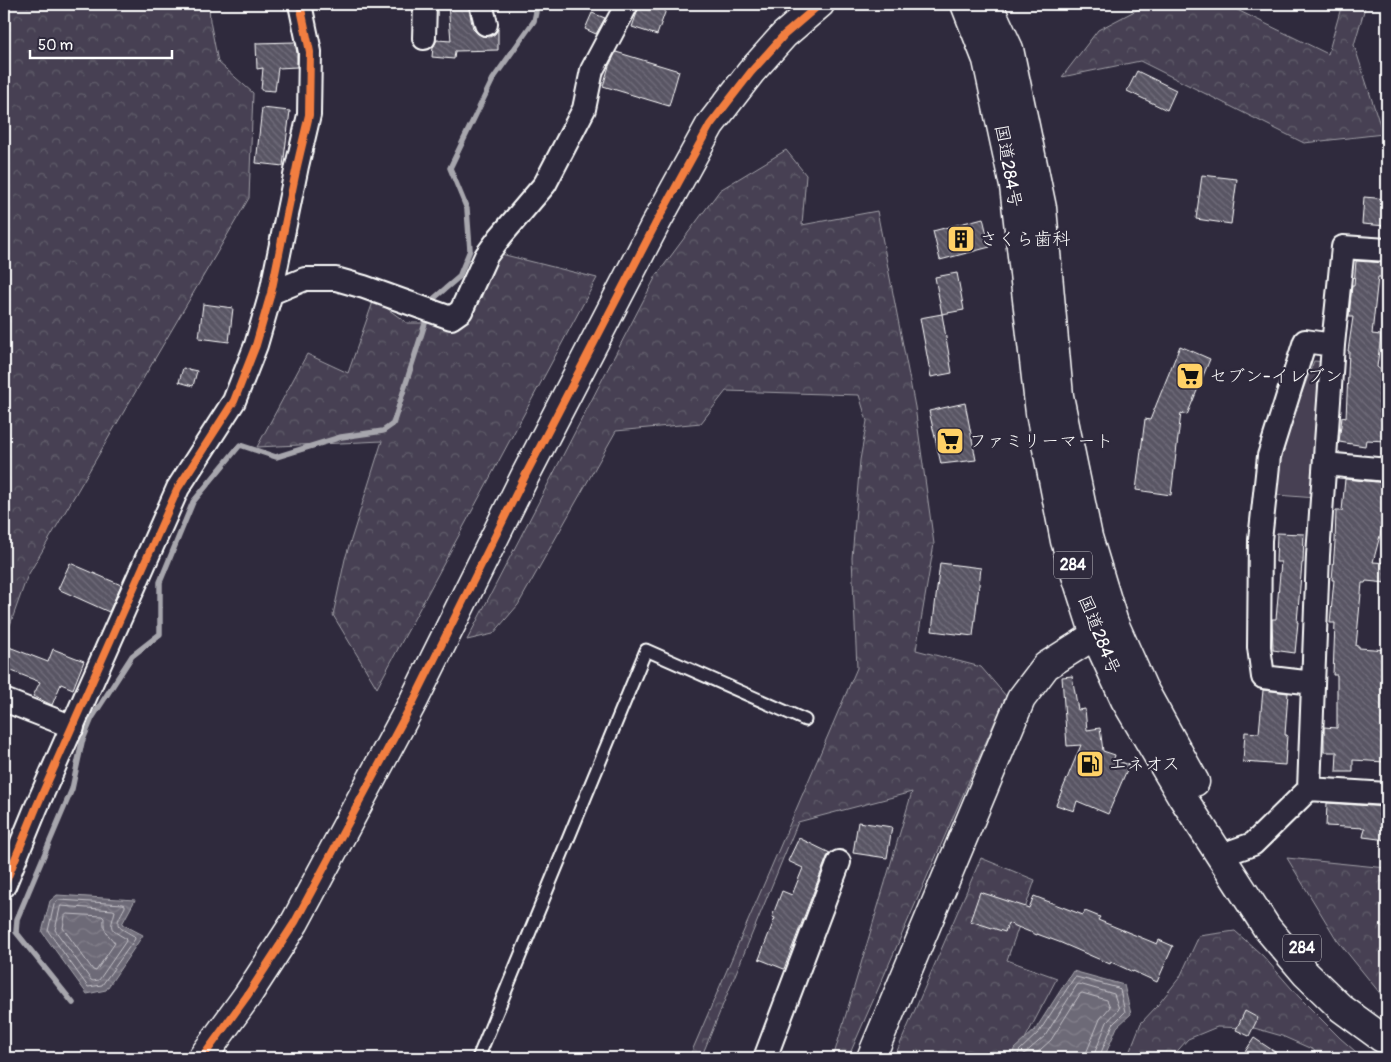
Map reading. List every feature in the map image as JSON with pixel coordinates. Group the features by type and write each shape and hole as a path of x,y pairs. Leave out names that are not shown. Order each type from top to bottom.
{"main road":[{"path":"202,1058 247,996 295,922 414,700 526,474 655,225 710,125 751,72 778,42 820,4"},
{"name":"国道284号","path":"965,4 988,60 1014,186 1040,413 1065,541 1104,629 1142,688 1233,851 1277,918 1339,993 1385,1041"},
{"name":"国道284号","path":"988,4 1009,49 1042,208 1059,396 1088,538 1104,629 1125,700 1181,795 1267,928 1306,974 1341,1008 1385,1041"},
{"path":"871,1058 1021,699 1046,666 1104,629"}],"street":[{"path":"4,886 36,808 178,488 234,401 256,345 271,293 309,115 310,52 300,4"},
{"path":"424,38 425,4"},
{"path":"271,293 304,279 336,279 451,318 460,311 486,256 545,184 584,109 592,70 627,4"},
{"path":"1233,851 1252,844 1309,789 1318,555 1333,345 1343,248 1387,250"},
{"path":"1313,683 1263,677 1259,647 1260,540 1269,456 1306,341 1333,345"},
{"path":"1325,464 1387,470"},
{"path":"4,700 73,727"},
{"path":"1309,789 1387,794"},
{"path":"765,1058 839,862"}],"lane":[{"path":"478,1058 646,650 805,720"}],"green space":[{"path":"4,4 209,4 210,21 218,62 253,93 249,198 27,577 10,625 4,624"},
{"path":"1148,4 1225,4 1328,54 1342,4 1366,4 1354,45 1383,134 1304,143 1140,61 1062,77 1098,30"},
{"path":"786,150 806,175 802,225 877,211 915,407 934,544 916,650 981,667 1006,696 848,1058 833,1058 912,792 798,822 701,1058 689,1058 857,668 852,558 860,460 867,421 859,395 726,391 701,423 616,431 518,605 493,634 467,640 656,276 720,190"},
{"path":"493,252 597,278 377,688 333,615 345,559 382,441 257,447 307,354 348,373 374,299 407,323 463,323"},
{"path":"1314,361 1326,362 1316,498 1277,495 1280,450"},
{"path":"981,858 1035,880 1007,960 1057,978 1015,1058 894,1058"},
{"path":"1287,858 1387,868 1387,1002 1337,940"},
{"path":"1235,931 1263,956 1299,997 1340,1038 1363,1058 1316,1058 1314,1050 1282,1036 1254,1028 1217,1027 1188,1039 1171,1058 1127,1058 1141,1023 1180,977 1199,936"}],"water":[{"path":"57,895 135,900 122,924 143,935 106,990 87,994 42,932 50,901"},
{"path":"1073,971 1124,985 1131,1014 1117,1027 1104,1058 1012,1058 1014,1049 1035,1030"}],"building":[{"path":"448,4 468,4 473,29 482,36 490,37 498,29 498,50 455,51 454,59 432,57 433,47 437,40 451,41"},
{"path":"640,4 668,4 657,35 632,27"},
{"path":"592,13 605,18 596,34 585,29"},
{"path":"295,42 297,67 278,68 275,91 261,90 263,68 257,69 256,43"},
{"path":"616,52 679,71 669,106 603,86 609,66"},
{"path":"1137,71 1176,90 1167,110 1127,91"},
{"path":"262,108 290,111 283,166 256,163"},
{"path":"1202,175 1237,179 1231,224 1196,219"},
{"path":"1364,197 1387,199 1387,226 1362,224"},
{"name":"さくら歯科","path":"983,218 990,247 940,260 933,231"},
{"path":"1356,261 1385,263 1384,277 1378,277 1372,334 1381,335 1377,367 1387,375 1387,441 1366,440 1365,446 1339,442 1342,417 1346,418 1348,351 1353,317 1349,317"},
{"path":"957,273 964,310 942,314 935,277"},
{"path":"203,304 233,308 229,342 199,338"},
{"path":"942,314 952,373 931,377 920,318"},
{"path":"1180,346 1210,359 1187,415 1181,413 1171,495 1136,490 1145,419 1150,420"},
{"path":"183,368 197,371 193,386 179,382"},
{"path":"965,403 976,460 941,464 929,411"},
{"path":"1345,479 1387,483 1387,517 1385,517 1373,562 1387,563 1387,583 1366,581 1362,583 1356,646 1359,646 1359,648 1387,650 1387,723 1385,762 1353,760 1353,772 1336,772 1337,752 1324,752 1324,727 1337,728 1337,675 1333,675 1335,623 1330,623 1334,580 1332,580 1336,511 1342,511"},
{"path":"1277,533 1304,534 1295,653 1273,650 1272,619 1276,619 1281,562 1276,562"},
{"path":"70,563 121,585 109,612 58,589"},
{"path":"940,563 981,568 973,636 932,631"},
{"path":"9,647 48,662 53,649 84,661 73,689 61,684 52,705 33,696 40,682 4,668 4,661"},
{"path":"1072,676 1078,710 1085,709 1087,730 1100,728 1103,751 1115,755 1114,759 1129,765 1108,814 1077,801 1074,811 1056,805 1081,745 1067,746 1062,677"},
{"path":"1263,690 1288,693 1285,765 1243,762 1245,732 1259,733"},
{"path":"1327,803 1387,807 1387,840 1363,837 1365,828 1326,826"},
{"path":"858,822 892,827 887,858 853,853"},
{"path":"799,838 830,853 784,969 759,959 775,918 772,917 782,891 792,895 803,868 788,861"},
{"path":"980,892 1029,908 1034,896 1083,915 1085,911 1100,917 1098,920 1157,944 1159,940 1173,946 1157,982 1111,962 1110,964 1008,923 1005,932 970,921"},
{"path":"1245,1011 1258,1018 1249,1036 1236,1030"},
{"path":"1254,1038 1284,1058 1241,1058"}],"waterway":[{"path":"431,305 432,300 459,277 470,250 467,209 450,168 493,79 534,21 536,12 534,4"},
{"path":"73,1003 16,932 17,919 72,789 82,742 92,718 132,656 160,634 160,582 193,502 240,445 276,457 341,437 383,431 393,424 428,314"}],"cycle path":[{"path":"4,886 36,808 178,488 234,401 256,345 271,293 309,115 310,52 300,4"},
{"path":"202,1058 247,996 295,922 414,700 526,474 655,225 710,125 751,72 784,35 820,4"}],"place":[{"name":"さくら歯科","path":"961,239"},
{"name":"セブン-イレブン","path":"1190,376"},
{"name":"ファミリーマート","path":"950,441"},
{"name":"エネオス","path":"1090,764"}]}
